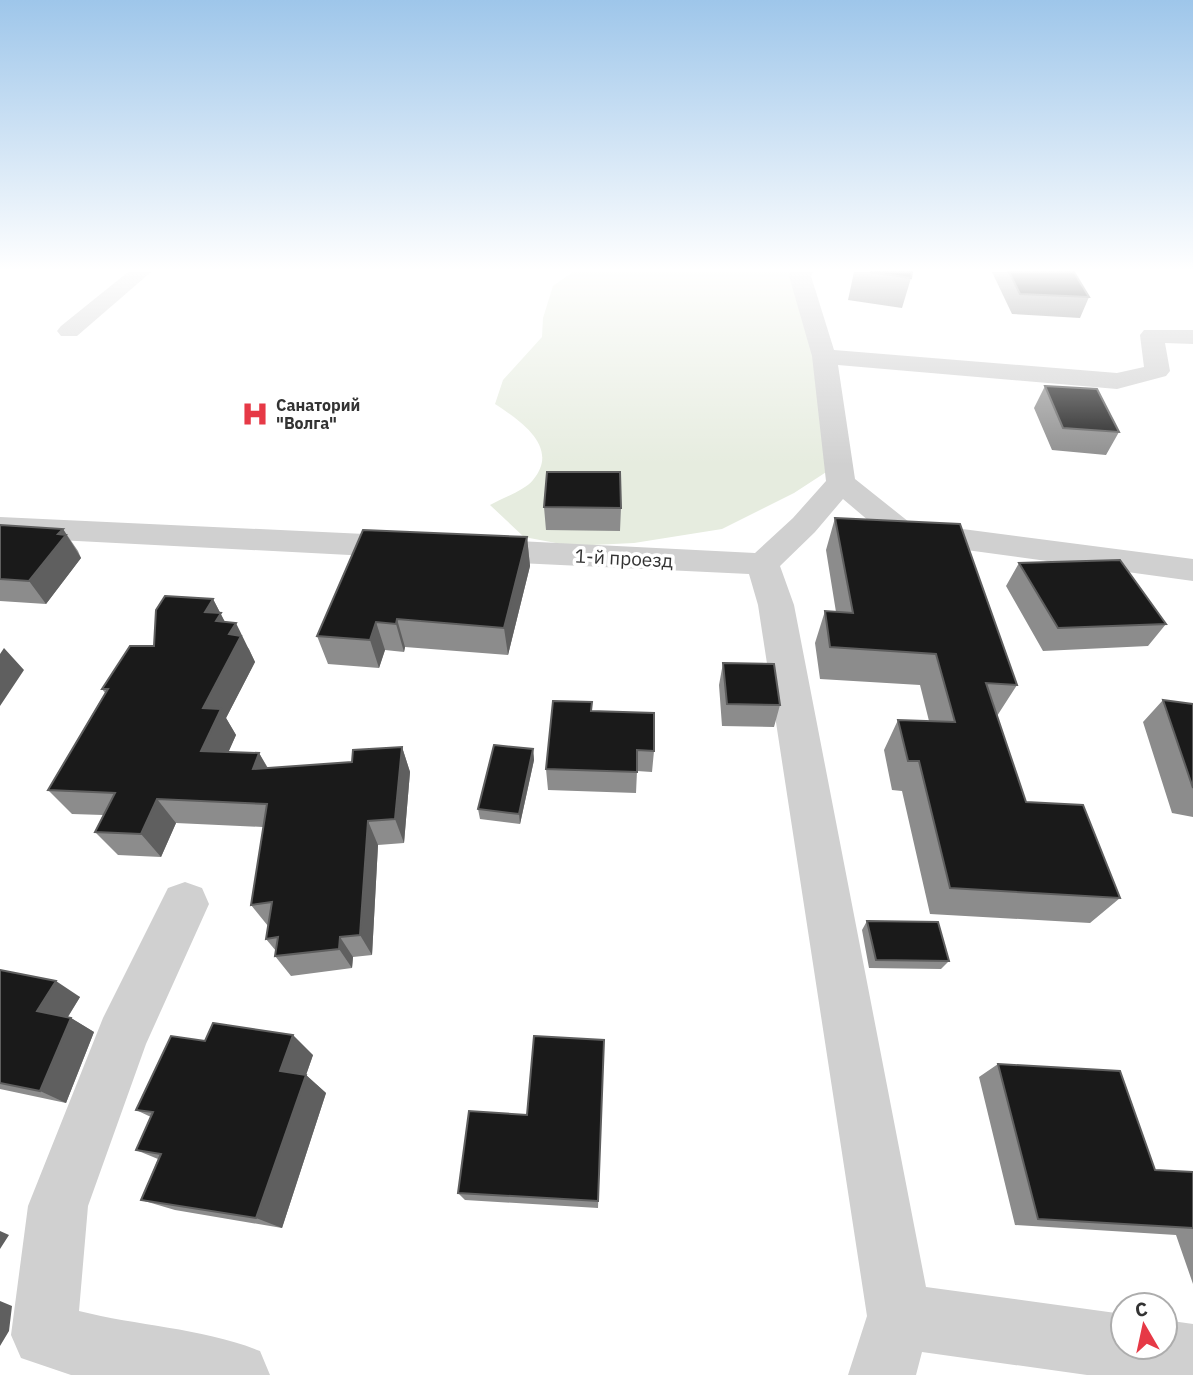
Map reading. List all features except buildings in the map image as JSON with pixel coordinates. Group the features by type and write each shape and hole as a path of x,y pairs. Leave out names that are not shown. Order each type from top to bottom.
{"street":[{"path":"818,336 824,356 841,482 900,531 1193,570"},
{"path":"824,356 1117,381 1157,371 1152,336"},
{"path":"841,482 804,525 764,564 776,606 899,1316 882,1375"},
{"name":"1-й проезд","path":"0,527 764,564"},
{"path":"185,904 121,1037 58,1206 44,1335 113,1353 236,1375"},
{"path":"899,1316 1193,1357"}],"shaded area":[{"path":"816,336 837,465 794,493 722,529 634,543 572,546 524,537 490,505 519,491 533,480 540,468 540,446 525,426 495,404 503,380 542,337"}],"place":[{"name":"Санаторий \"Волга\"","path":"255,414"}]}
